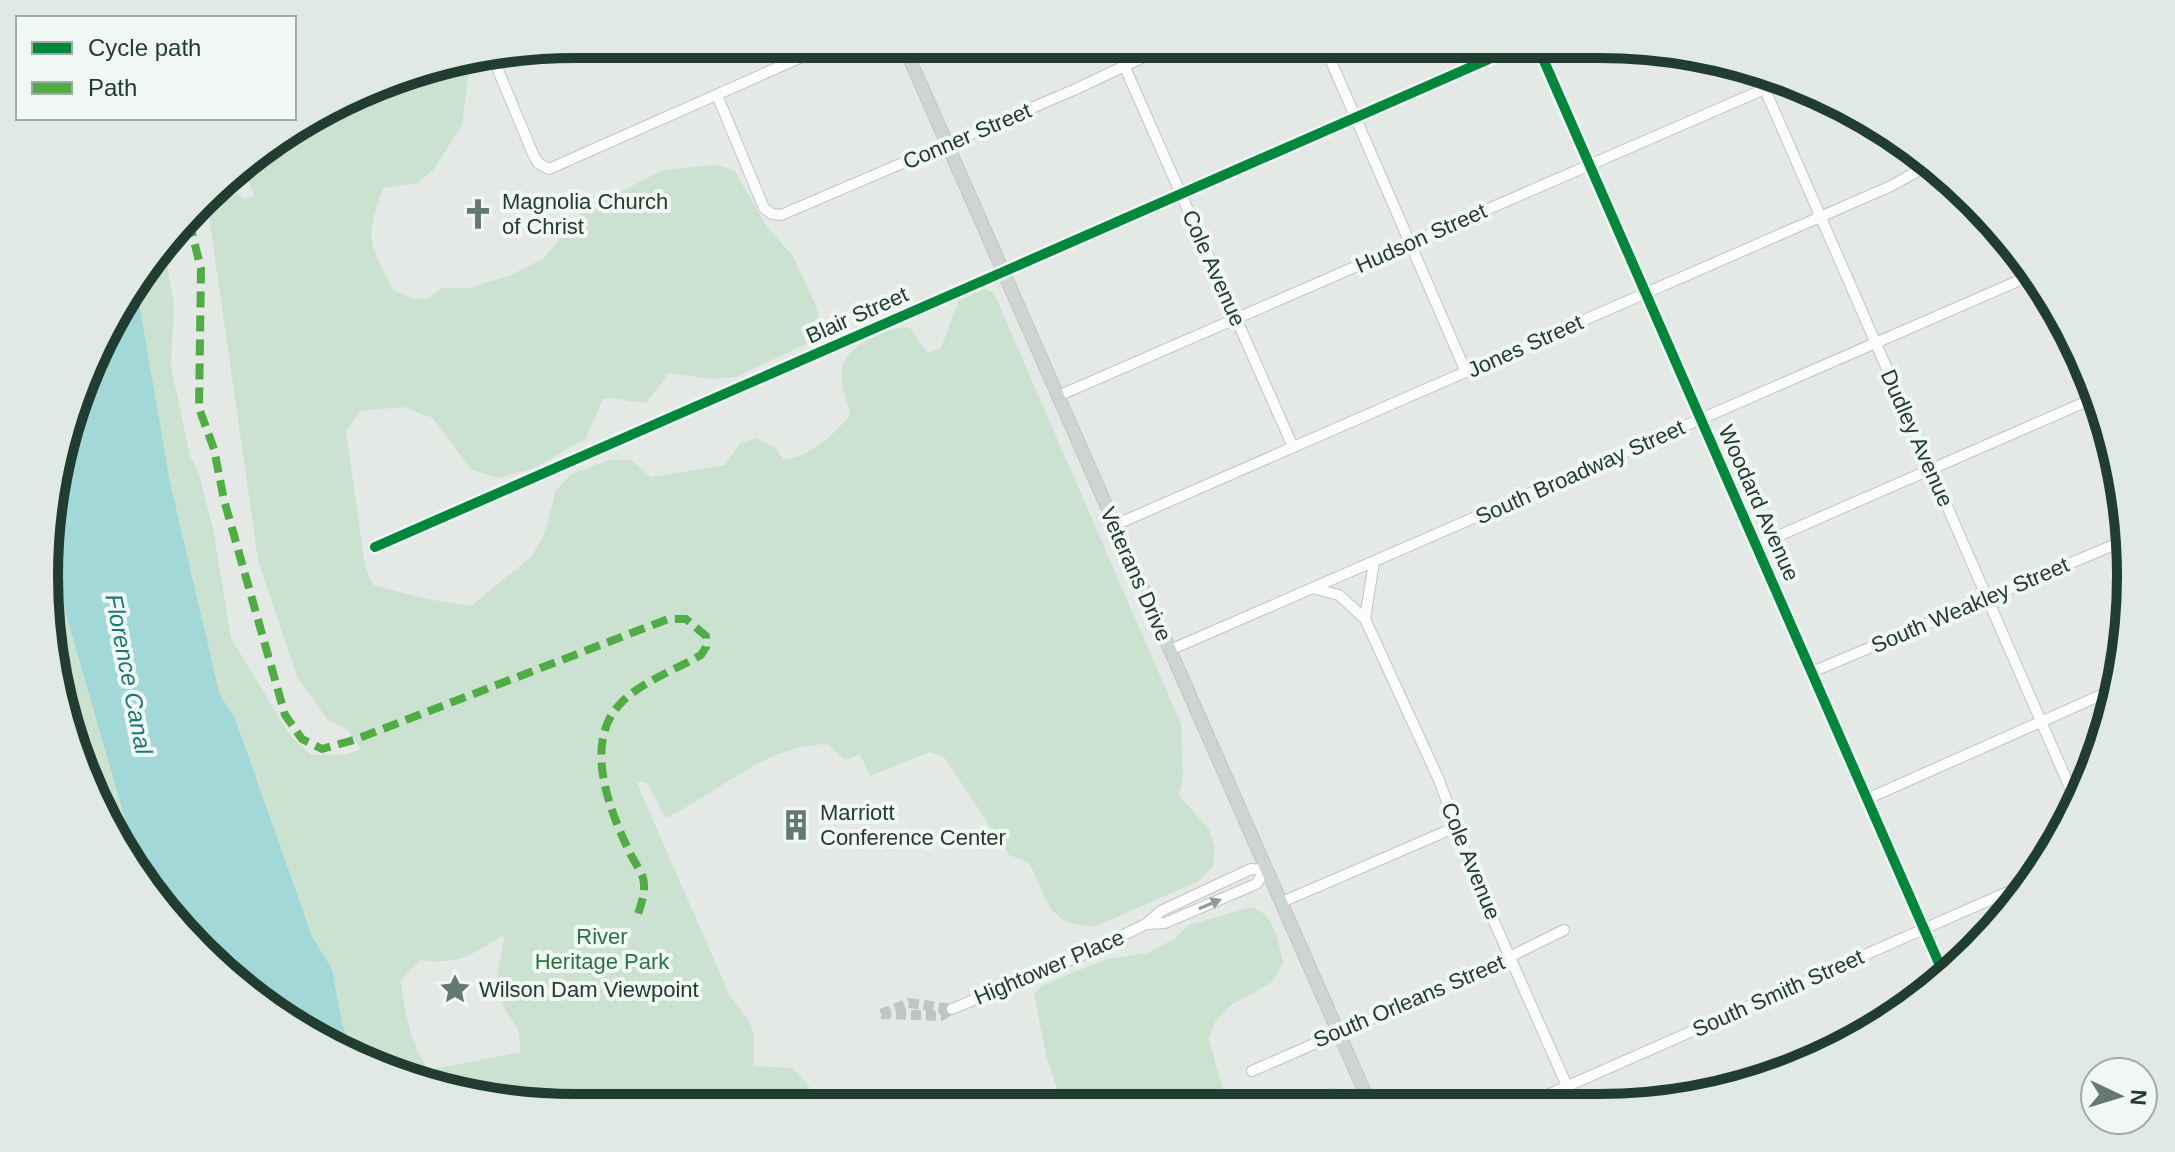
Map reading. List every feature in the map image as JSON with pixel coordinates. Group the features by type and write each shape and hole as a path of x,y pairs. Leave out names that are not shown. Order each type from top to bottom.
{"main road":[{"name":"Veterans Drive","path":"909,58 1366,1094"}],"street":[{"path":"496,64 533,154 538,163 549,169 800,58"},
{"name":"Cole Avenue","path":"1121,58 1293,447"},
{"name":"Conner Street","path":"717,95 764,208 772,214 781,215 809,206 1140,58"},
{"path":"1329,58 1466,372"},
{"name":"Blair Street","path":"375,547 1492,58"},
{"name":"Woodard Avenue","path":"1543,58 1941,965"},
{"name":"Dudley Avenue","path":"1762,84 2071,790"},
{"name":"Hudson Street","path":"1058,396 1770,86"},
{"name":"Jones Street","path":"1115,525 1891,186 1920,170"},
{"name":"South Broadway Street","path":"1170,650 2023,279"},
{"path":"1755,546 2087,401"},
{"name":"South Weakley Street","path":"1812,672 2116,544"},
{"path":"1365,619 1374,562"},
{"name":"Cole Avenue","path":"1307,591 1320,588 1339,595 1365,619 1439,780 1456,827 1572,1094"},
{"path":"1869,798 2103,694"},
{"path":"1282,902 1456,827"},
{"name":"Hightower Place","path":"952,1009 1085,954 1146,924 1161,911 1251,869 1266,870"},
{"name":"South Smith Street","path":"1549,1094 2010,891"},
{"name":"South Orleans Street","path":"1252,1071 1511,957 1564,930"}],"green space":[{"name":"River Heritage Park","path":"469,69 462,125 434,169 418,183 383,188 373,221 372,242 394,291 415,299 428,298 442,288 469,288 511,275 544,258 583,211 663,170 716,165 734,170 767,227 793,256 816,306 821,325 806,344 736,377 712,379 669,373 646,403 603,399 586,438 535,468 498,478 472,470 433,418 403,407 361,411 346,431 365,566 373,585 461,604 472,605 531,557 544,535 556,490 572,474 609,460 631,460 651,477 725,465 740,443 756,438 776,448 783,460 801,455 830,436 850,414 841,375 845,361 859,345 891,330 910,328 928,353 941,348 959,300 985,289 994,293 1181,724 1183,778 1179,795 1210,831 1215,848 1213,866 1199,881 1096,926 1079,925 1058,916 1051,908 1029,863 1009,855 944,757 930,752 870,776 860,754 845,760 827,744 804,746 763,761 666,818 647,783 636,781 730,996 752,1027 753,1066 792,1068 809,1086 810,1094 576,1094 508,1090 409,1067 348,1042 332,969 312,936 235,718 220,695 170,482 138,299 166,260 174,304 171,366 190,456 198,471 213,528 231,638 289,734 311,755 347,754 361,749 348,731 328,720 298,679 258,560 208,212 235,186 244,199 254,196 247,176 317,127 409,85","holes":["505,934 498,992 517,1027 520,1052 429,1070 409,1027 401,980 421,960 457,959"]},
{"path":"58,588 132,843 111,805 85,743 62,644"},
{"path":"1251,907 1270,922 1283,963 1272,982 1230,1006 1215,1022 1209,1039 1224,1094 1058,1094 1046,1055 1034,994 1042,986 1108,959 1147,953 1174,939 1189,925"},
{"path":"1335,1087 1347,1094 1319,1094"}],"water":[{"name":"Florence Canal","path":"138,299 170,482 220,695 235,718 312,936 332,969 348,1042 288,1007 234,965 187,918 132,843 58,588 58,576 62,508 85,409 111,347"}],"tunnel":[{"path":"881,1014 909,1003 952,1009"},
{"path":"881,1014 941,1016 952,1009"}],"marked path":[{"path":"191,230 201,269 199,408 214,449 224,500 285,715 302,739 322,749 354,740 668,619 686,619 706,636 706,647 701,655 649,682 622,702 610,718 603,736 601,755 607,796 621,834 643,878 644,892 638,914"}],"cycle path":[{"path":"375,547 1491,58"},
{"path":"1543,58 1940,966"}],"place":[{"name":"Magnolia Church of Christ","path":"478,214"},
{"name":"Marriott Conference Center","path":"796,825"},
{"name":"Wilson Dam Viewpoint","path":"455,989"}]}
